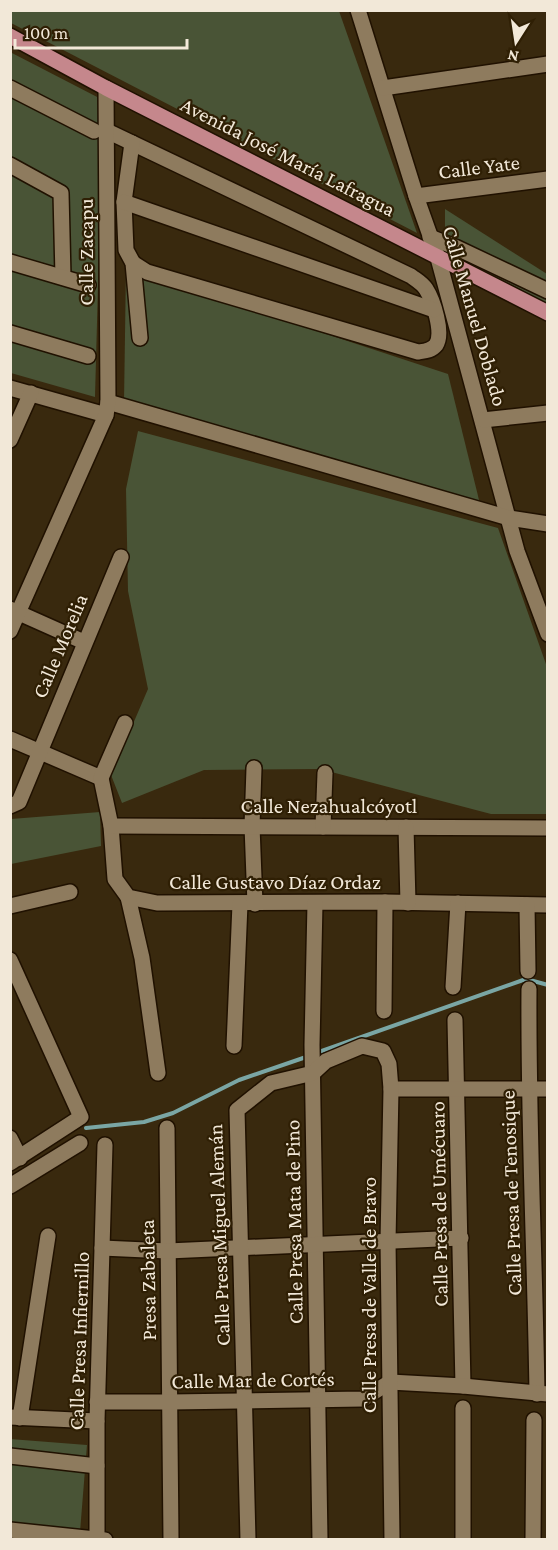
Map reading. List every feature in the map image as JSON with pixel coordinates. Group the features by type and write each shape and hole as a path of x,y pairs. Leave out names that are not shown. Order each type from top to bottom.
{"main road":[{"name":"Avenida José María Lafragua","path":"10,36 106,88 548,313"}],"street":[{"name":"Calle Manuel Doblado","path":"358,10 416,196 438,258 517,550 548,634"},
{"path":"383,88 548,64"},
{"path":"10,88 101,131 132,143 411,276 427,291 436,315 439,334 436,345 428,351 418,352 147,272 133,263"},
{"name":"Calle Zacapu","path":"106,88 101,131 107,408"},
{"path":"132,143 124,202 126,250 133,263 140,338"},
{"path":"10,165 61,193 63,278"},
{"name":"Calle Yate","path":"416,196 548,179"},
{"path":"124,202 436,315 456,320"},
{"path":"430,237 548,291"},
{"path":"10,262 88,285"},
{"path":"10,333 88,356"},
{"path":"10,388 107,408 509,518 548,524"},
{"path":"10,440 31,393"},
{"path":"10,631 14,611 107,408"},
{"path":"483,420 548,413"},
{"name":"Calle Morelia","path":"15,804 121,557"},
{"path":"14,611 84,642"},
{"path":"125,723 101,778 111,826 115,879 128,897 142,958 158,1073"},
{"path":"10,739 101,778"},
{"path":"234,1046 248,904 254,768"},
{"path":"323,827 325,773"},
{"name":"Calle Nezahualcóyotl","path":"111,826 548,828"},
{"path":"406,827 408,903"},
{"path":"10,906 70,892"},
{"name":"Calle Gustavo Díaz Ordaz","path":"128,897 157,903 385,902 548,905"},
{"path":"384,1011 385,902"},
{"name":"Calle Presa Mata de Pino","path":"315,903 312,1045 320,1539"},
{"path":"453,987 458,903"},
{"path":"527,905 528,971"},
{"path":"10,960 81,1117 15,1161 10,1138"},
{"name":"Calle Presa de Tenosique","path":"529,989 528,1090 541,1242 542,1394"},
{"name":"Calle Presa de Umécuaro","path":"455,1020 463,1386"},
{"name":"Calle Presa de Valle de Bravo","path":"313,1068 362,1046 383,1051 389,1064 391,1089 388,1241 392,1539"},
{"name":"Calle Presa Miguel Alemán","path":"248,1539 237,1110 272,1083 313,1068"},
{"path":"391,1089 548,1089"},
{"name":"Presa Zabaleta","path":"167,1128 171,1539"},
{"path":"10,1186 80,1143"},
{"name":"Calle Presa Infiernillo","path":"101,1539 97,1466 97,1402 105,1145"},
{"path":"48,1236 15,1417 97,1421"},
{"path":"102,1248 168,1251 461,1238"},
{"path":"390,1382 542,1394"},
{"name":"Calle Mar de Cortés","path":"97,1402 363,1399 390,1382"},
{"path":"463,1408 463,1539"},
{"path":"533,1539 534,1420"},
{"path":"10,1456 97,1466"},
{"path":"10,1530 101,1539"}],"green space":[{"path":"10,11 339,11 417,233 11,23"},
{"path":"10,52 103,100 95,397 11,373"},
{"path":"445,209 547,274 547,310 445,258"},
{"path":"126,268 448,374 480,504 124,402"},
{"path":"138,431 498,528 547,667 547,814 491,814 320,769 204,770 122,803 111,775 148,689 128,591 126,489"},
{"path":"100,812 101,846 11,864 11,819"},
{"path":"10,1439 87,1445 80,1532 11,1527"}],"waterway":[{"path":"316,1053 526,979 548,985"},
{"path":"86,1128 144,1122 173,1113 239,1080 309,1056"}]}
